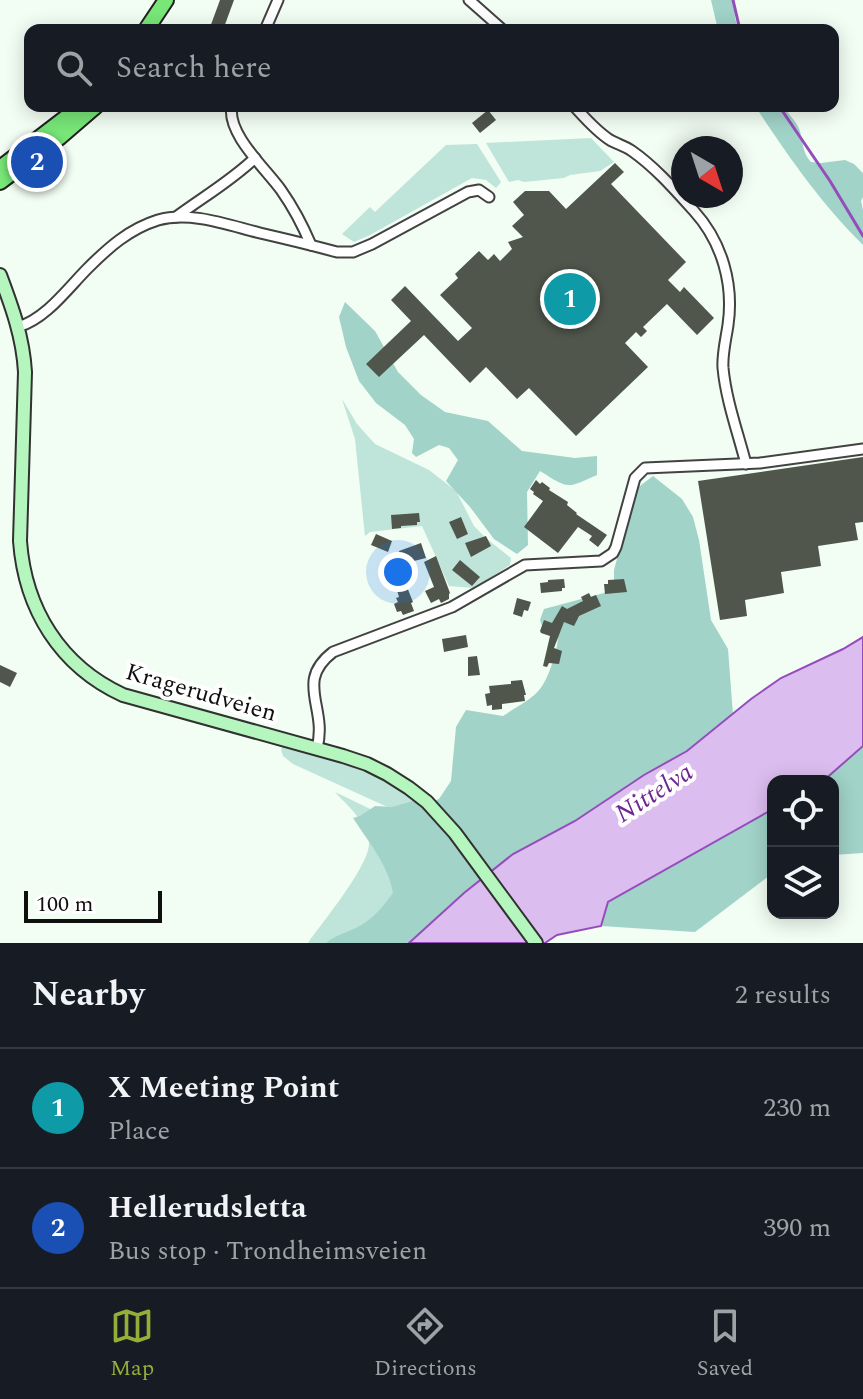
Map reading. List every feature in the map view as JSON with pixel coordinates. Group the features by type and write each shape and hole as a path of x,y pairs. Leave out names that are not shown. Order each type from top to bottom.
{"main road":[{"path":"150,24 168,0"},
{"path":"158,24 168,0"},
{"path":"0,168 73,112"},
{"path":"0,182 89,112"},
{"name":"Kragerudveien","path":"0,275 24,351 22,565 33,601 50,634 62,649 89,675 123,695 367,764 409,788 427,802 455,833 536,943"}],"street":[{"path":"268,24 278,0"},
{"path":"469,0 496,24"},
{"path":"230,112 232,122 255,158 294,209 311,245"},
{"path":"580,112 596,130 649,164 696,212 724,261 729,288 729,321 722,364 746,464"},
{"path":"176,217 210,195 255,158"},
{"path":"18,327 44,312 129,232 160,220 176,217 208,220 337,252 353,252 468,192 479,190 489,197"},
{"path":"317,748 320,725 312,682 320,663 333,652 452,607 525,565 601,561 616,547 635,478 645,468 760,463 863,449"}],"shaded area":[{"path":"711,0 734,0 737,24 717,24"},
{"path":"759,112 788,112 799,128 811,162 845,160 863,173 863,245 818,195"},
{"path":"591,138 614,162 600,171 524,182 509,182 486,143"},
{"path":"477,144 501,182 496,188 486,180 472,178 354,242 342,234 370,207 375,212 446,145"},
{"path":"345,302 375,331 398,372 421,395 445,412 488,421 522,451 575,458 597,456 597,475 568,485 540,471 527,492 528,545 517,554 494,539 446,481 458,460 449,448 439,445 416,457 412,453 414,439 405,425 376,403 359,381 339,317"},
{"path":"342,399 357,424 375,444 429,470 456,491 474,526 511,558 510,565 474,588 449,586 422,526 370,532 365,536 355,439"},
{"path":"653,476 682,499 693,517 711,620 728,649 733,715 687,751 644,775 575,821 513,854 409,943 326,943 366,922 393,893 383,863 353,818 375,806 392,807 413,801 429,803 439,799 451,781 456,727 466,710 503,716 541,688 550,671 558,642 556,632 542,626 540,620 544,609 604,593 614,582 614,570 636,489"},
{"path":"284,745 340,762 394,786 424,810 438,830 293,764 283,756 281,749"},
{"path":"863,746 863,853 839,855 839,775 829,775"},
{"path":"335,792 443,844 411,943 308,943 354,879 369,843 361,822"},
{"path":"767,812 767,878 695,932 601,926 608,902"}],"water":[{"name":"Nittelva","path":"863,637 863,746 830,775 767,775 767,812 608,902 601,926 557,935 545,943 409,943 513,854 575,821 644,775 687,751 781,678"}],"building":[{"path":"220,0 234,0 225,24 211,24"},
{"path":"486,112 490,112 496,120 480,133 472,123"},
{"path":"615,163 624,172 611,184 686,262 668,280 680,292 684,287 714,318 697,335 667,304 643,327 647,331 641,337 636,332 625,343 648,367 576,436 529,388 517,399 486,367 470,383 424,335 379,377 366,364 411,321 391,300 405,286 458,341 472,328 440,295 458,278 455,274 479,251 488,260 494,254 500,261 512,249 508,242 523,237 512,226 524,215 513,202 525,191 549,191 566,209"},
{"path":"863,457 863,522 855,523 858,540 818,546 821,566 781,572 784,593 745,600 747,616 720,620 698,481"},
{"path":"536,480 607,535 598,547 589,540 592,536 578,527 558,553 524,527 543,501 530,489"},
{"path":"419,513 420,522 417,525 392,529 391,515"},
{"path":"461,517 468,534 457,539 449,522"},
{"path":"376,534 392,541 388,552 371,545"},
{"path":"486,536 491,546 471,557 465,543"},
{"path":"421,543 426,558 402,564 399,551"},
{"path":"436,556 450,593 449,599 431,603 425,591 434,587 424,562"},
{"path":"460,560 480,577 472,586 452,570"},
{"path":"409,572 413,585 407,587 414,611 403,615 401,611 397,612 394,604 399,597 393,577"},
{"path":"564,579 565,588 562,591 541,593 540,583"},
{"path":"624,579 627,592 605,594 604,584 608,584 608,580"},
{"path":"589,593 591,597 596,595 601,606 579,616 574,626 564,622 554,648 562,651 559,664 543,666 550,636 540,631 544,620 552,623 562,606 567,609 583,601 581,597"},
{"path":"517,598 531,602 522,617 513,614"},
{"path":"466,635 468,647 444,652 442,639"},
{"path":"477,656 480,675 468,676 468,657"},
{"path":"0,665 17,673 10,687 0,682"},
{"path":"522,680 525,701 502,704 502,709 492,710 492,705 487,706 485,694 490,693 489,686"}],"waterway":[{"path":"733,0 739,24"},
{"path":"783,112 863,236"}],"place":[{"name":"Hellerudsletta","path":"37,162"},
{"name":"X Meeting Point","path":"570,299"}]}
